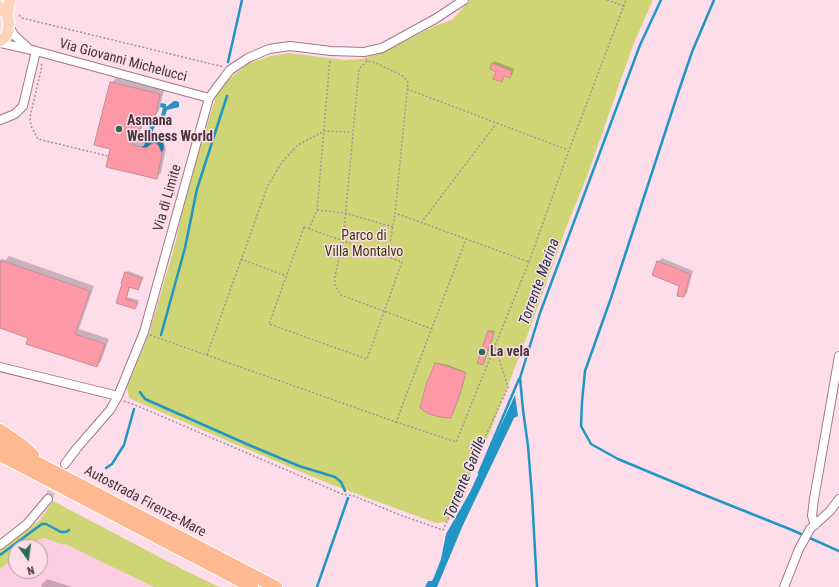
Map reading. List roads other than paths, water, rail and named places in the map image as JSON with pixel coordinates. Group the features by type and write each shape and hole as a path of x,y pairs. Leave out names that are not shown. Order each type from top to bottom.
{"highway":[{"path":"0,430 22,445 46,467"},
{"name":"Autostrada Firenze-Mare","path":"0,443 276,587"},
{"name":"Autostrada Firenze-Mare","path":"0,455 252,587"}],"main road":[{"path":"0,42 6,36 9,26 4,10 10,0"}],"street":[{"name":"Via di Limite","path":"65,464 110,410 118,396 144,332 209,98 230,70 248,58 269,49 290,46 331,51 364,52 382,48 464,0"},
{"name":"Via Giovanni Michelucci","path":"9,26 14,36 36,51"},
{"name":"Via Giovanni Michelucci","path":"0,42 209,98"},
{"path":"0,120 15,114 23,106 36,51"},
{"path":"812,527 814,499 839,356"},
{"path":"0,367 118,396"},
{"path":"0,545 27,524 48,499"},
{"path":"784,587 799,549 812,527 830,511 839,499"}],"water":[{"path":"174,101 179,102 179,107 167,110 164,119 166,121 158,126 156,125 153,130 153,133 156,133 163,143 163,151 160,153 156,143 151,144 146,148 142,147 144,146 148,130 150,128 151,117 160,119 163,108 160,107 161,103 166,104 166,107"},
{"path":"515,395 518,416 514,418 463,525 437,587 425,587 428,581 432,581 434,577 441,559 446,534 470,492"}],"waterway":[{"path":"228,62 242,0"},
{"name":"Torrente Marina","path":"537,587 528,446 520,378 540,313 640,45 661,0"},
{"path":"714,0 692,52 611,298 585,371 581,426 591,444 618,459 792,530 839,551"},
{"path":"161,335 185,248 197,189 227,96"},
{"name":"Torrente Garille","path":"479,473 519,379"},
{"path":"140,392 145,399 249,445 299,466 335,477 341,482 345,491"},
{"path":"106,468 112,464 124,445 134,409"},
{"path":"317,587 348,498"},
{"path":"0,555 42,524 46,524 61,532 66,532 69,530"}],"tunnel":[{"path":"48,499 65,464"}],"place":[{"name":"Asmana Wellness World","path":"119,129"},
{"name":"La vela","path":"482,352"}],"park label":[{"name":"Parco di Villa Montalvo","path":"364,244"}]}
